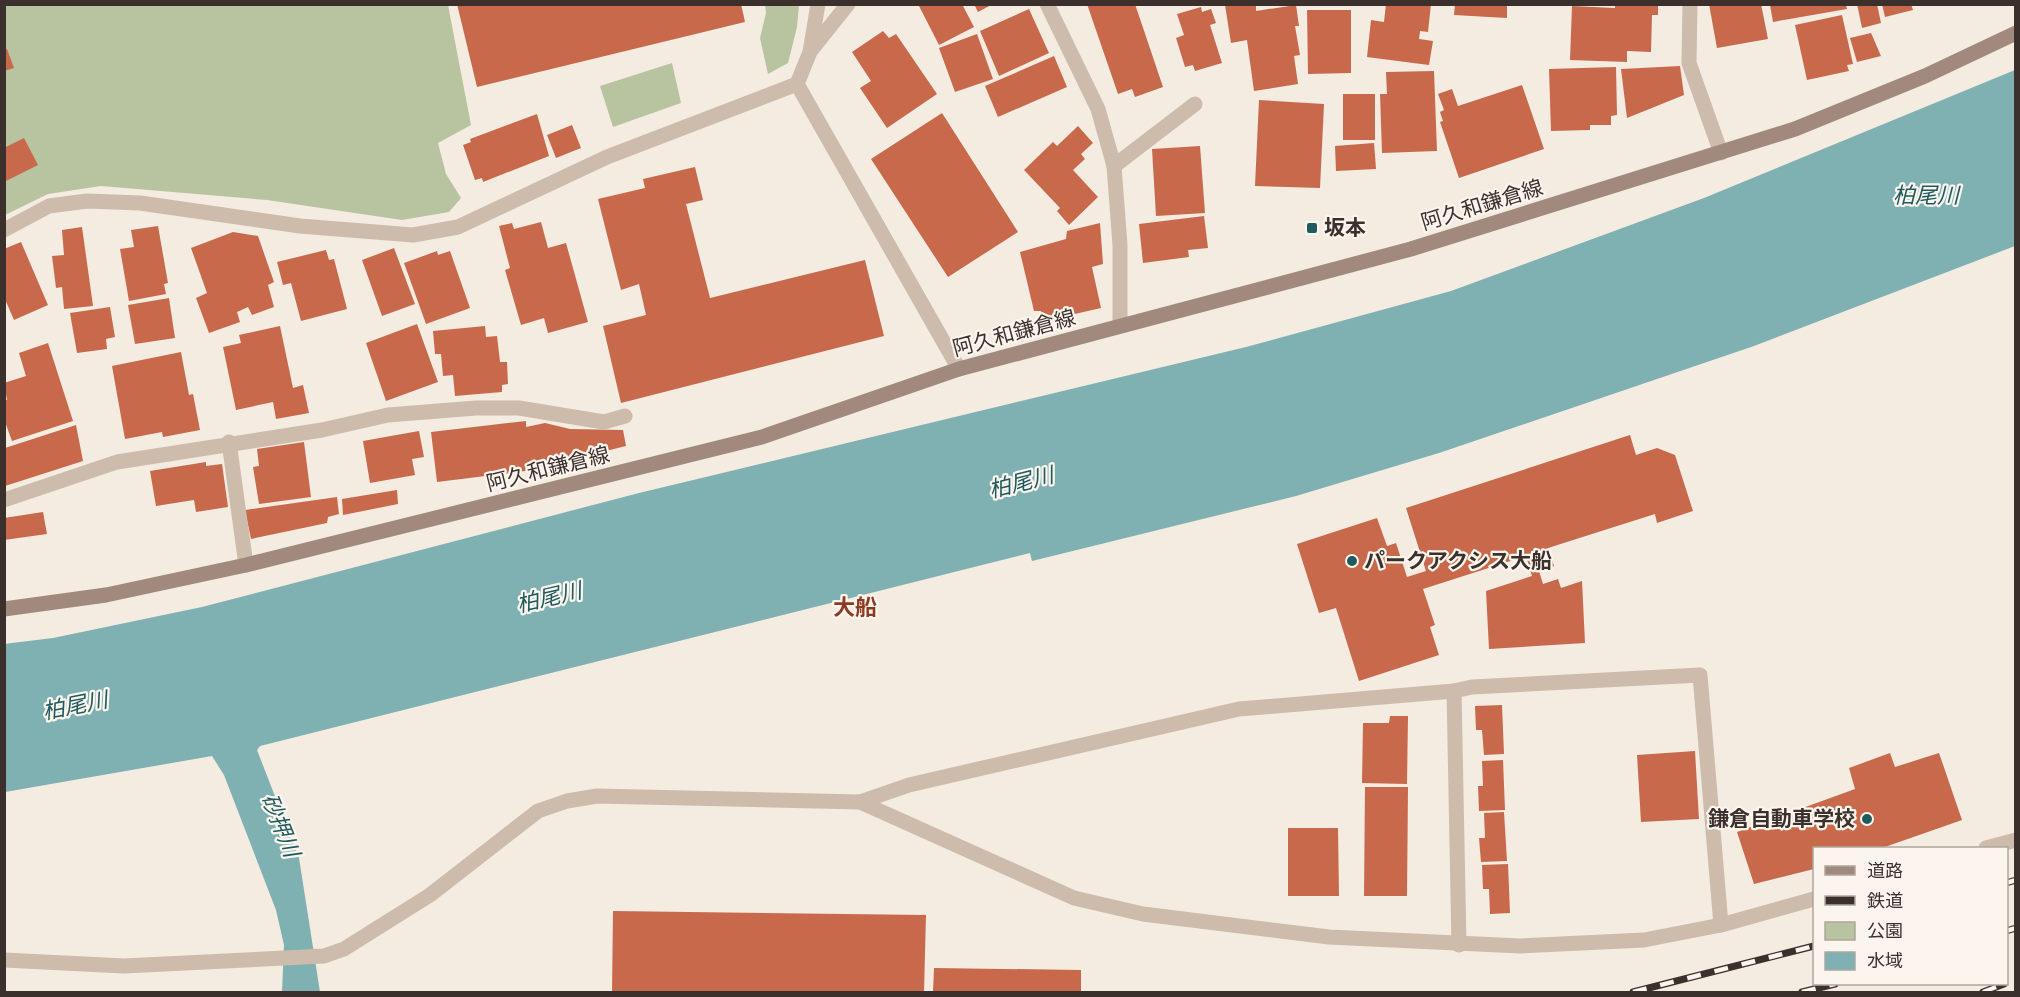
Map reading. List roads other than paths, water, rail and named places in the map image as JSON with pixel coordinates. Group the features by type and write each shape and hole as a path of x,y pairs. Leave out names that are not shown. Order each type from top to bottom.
{"main road":[{"name":"阿久和鎌倉線","path":"4,609 106,595 246,566 762,437 959,369 1411,249 1720,153 1806,125 1925,76 2016,33"}],"street":[{"path":"4,230 49,206 87,201 140,202 300,226 413,235 458,227 606,157 797,84 810,52 818,4"},
{"path":"810,52 848,4"},
{"path":"1047,4 1098,109 1114,166 1119,245 1120,326"},
{"path":"1690,4 1689,63 1720,153"},
{"path":"797,84 959,369"},
{"path":"1114,166 1195,104"},
{"path":"4,500 117,462 230,442 322,430 388,416 476,408 519,408 604,422 625,416"},
{"path":"230,442 246,566"},
{"path":"4,960 124,966 324,956 344,949 430,895 538,811 567,801 597,796 860,802 909,785 1239,709 1454,691 1472,687 1700,675 1721,925"},
{"path":"1454,691 1459,945"},
{"path":"860,802 1074,897 1143,914 1329,937 1459,945 1520,946 1644,940 1721,925 1813,900"},
{"path":"1993,847 2016,840"}],"water":[{"name":"柏尾川","path":"2015,70 2015,246 1754,346 1439,453 1296,496 1032,561 1030,553 260,746 257,750 299,858 320,992 282,992 284,945 276,910 224,775 212,756 5,792 4,644 53,638 202,607 639,493 1246,347 1451,291 1704,198"}],"railway":[{"path":"2008,882 2016,880"},
{"path":"2008,930 2016,928"},
{"path":"1633,992 1813,946"},
{"path":"1802,992 1831,985"},
{"path":"1983,992 2001,985"}],"place":[{"name":"坂本","path":"1312,228"},
{"name":"パークアクシス大船","path":"1352,561"},
{"name":"鎌倉自動車学校","path":"1867,819"}],"district":[{"name":"大船","path":"855,607"}],"water label":[{"name":"砂押川","path":"281,825"}]}
